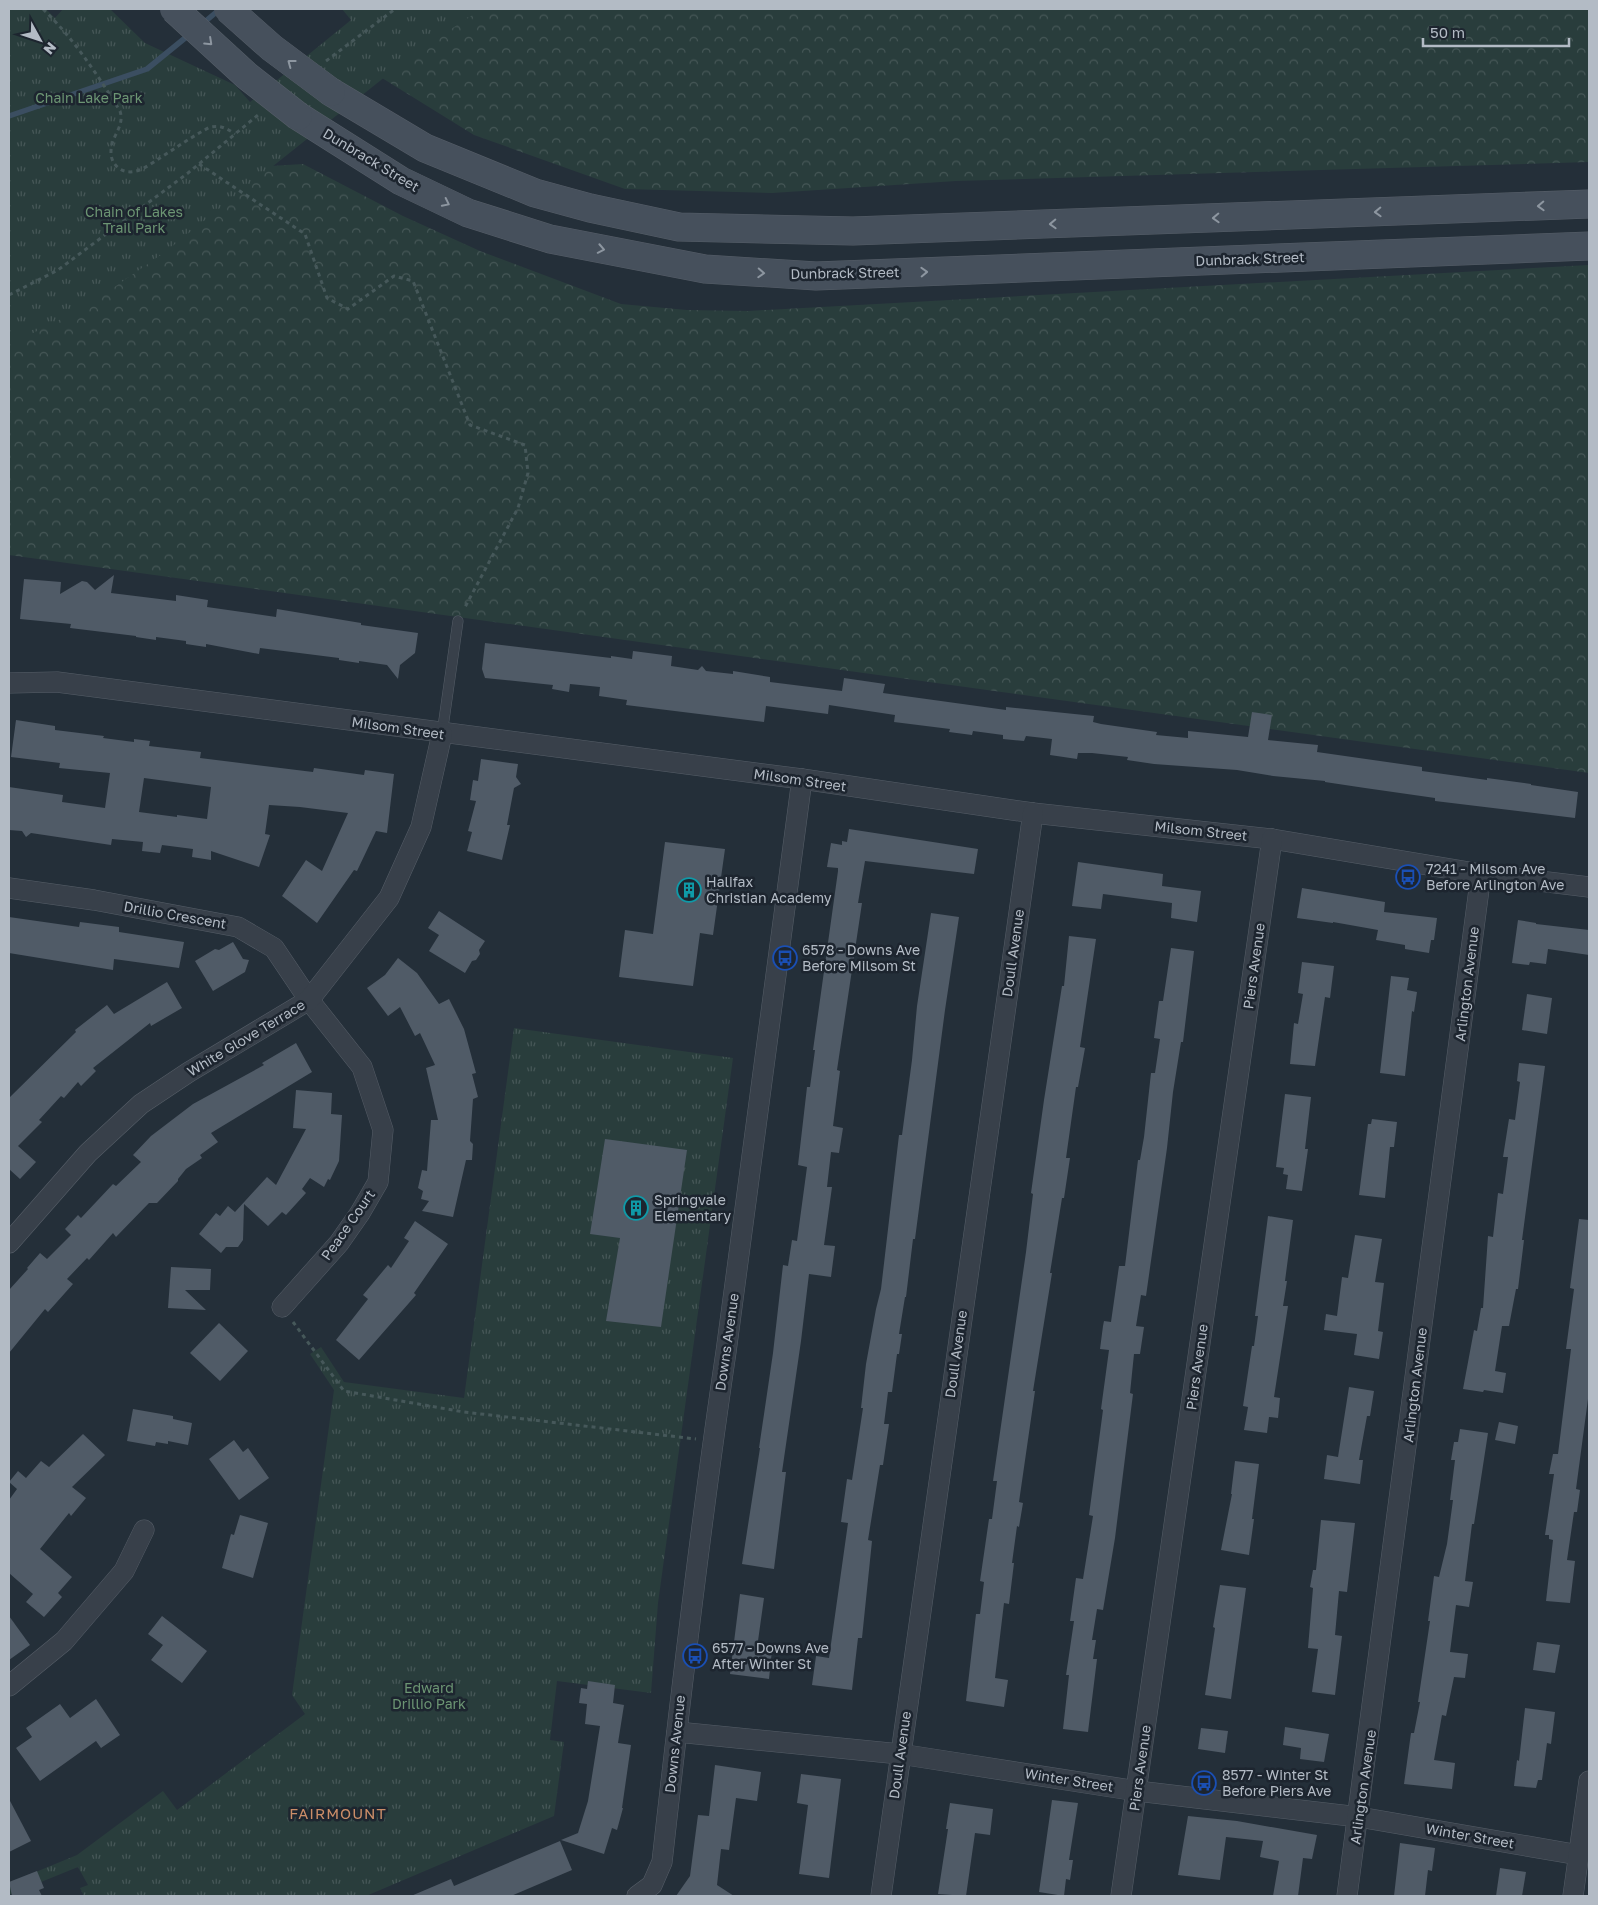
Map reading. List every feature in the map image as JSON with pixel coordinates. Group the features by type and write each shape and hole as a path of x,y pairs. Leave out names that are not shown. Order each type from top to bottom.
{"main road":[{"name":"Dunbrack Street","path":"174,9 247,76 298,116 401,181 468,213 550,239 705,269 816,276 1589,246"},
{"path":"228,9 272,48 330,92 425,148 535,193 590,208 679,227 853,231 1589,204"}],"street":[{"name":"Milsom Street","path":"9,684 57,682 442,734 802,779 1033,813 1272,839 1482,874 1589,887"},
{"name":"White Glove Terrace","path":"9,1243 88,1153 141,1104 189,1072 309,1000 389,898 421,827 442,734"},
{"name":"Downs Avenue","path":"637,1896 652,1885 662,1862 713,1441 802,779"},
{"name":"Doull Avenue","path":"881,1896 1033,813"},
{"name":"Piers Avenue","path":"1122,1896 1272,839"},
{"name":"Arlington Avenue","path":"1347,1896 1359,1817 1482,874"},
{"name":"Drillio Crescent","path":"9,888 94,900 238,926 274,948 309,1000"},
{"name":"Peace Court","path":"282,1307 339,1243 360,1213 378,1182 383,1130 362,1067 309,1000"},
{"path":"9,1686 64,1641 124,1572 144,1530"},
{"name":"Winter Street","path":"677,1732 900,1754 1137,1791 1359,1817 1579,1855"},
{"path":"1573,1896 1589,1781"}],"lane":[{"path":"442,734 458,620"}],"path":[{"path":"9,295 58,270 199,164 234,134 227,128 210,127 143,168 128,172 122,170 112,161 110,148 121,124 122,117 116,105 72,40 43,9"},
{"path":"199,164 305,234 327,298 348,309 394,276 413,281 470,425 525,445 528,473 518,508 458,620"},
{"path":"282,1307 344,1391 464,1412 713,1441"}],"green space":[{"path":"9,9 46,9 55,18 63,9 110,9 145,43 235,85 250,102 351,20 342,9 482,9 420,49 165,252 113,288 65,317 9,345"},
{"path":"447,9 1589,9 1589,162 956,181 772,193 625,189 474,135 382,78"},
{"path":"303,164 403,216 480,251 621,304 687,310 748,311 1589,265 1589,773 9,555 9,317 238,168"},
{"name":"Edward Drillio Park","path":"514,1028 733,1058 658,1603 651,1693 557,1681 550,1740 564,1742 554,1816 366,1896 84,1896 80,1888 88,1885 78,1867 9,1895 9,1883 77,1855 163,1791 177,1810 305,1714 292,1695 334,1390 310,1354 321,1347 344,1382 464,1398"}],"building":[{"path":"114,575 111,593 176,601 176,595 208,600 207,607 276,617 277,609 361,623 361,625 418,633 415,653 400,665 398,679 387,665 359,661 359,663 339,660 339,658 260,648 259,654 206,644 206,647 186,644 186,641 156,637 156,640 70,628 71,624 20,619 24,579 61,582 60,594 82,581 87,582 95,590"},
{"path":"485,643 611,658 611,656 632,659 633,651 672,656 671,666 698,670 702,666 706,671 733,674 733,671 770,677 770,682 842,691 844,678 885,684 883,693 1006,710 1006,707 1094,716 1093,722 1101,724 1157,732 1156,735 1188,738 1188,731 1248,737 1252,712 1272,715 1268,740 1318,745 1317,752 1422,767 1422,771 1487,780 1487,778 1578,792 1575,818 1435,801 1435,798 1237,770 1154,764 1127,760 1128,757 1092,753 1078,753 1077,759 1050,755 1052,739 1026,736 1024,741 1003,739 1003,735 973,731 972,735 949,732 950,729 894,722 895,715 829,705 828,714 766,706 764,722 626,705 627,700 599,696 600,687 570,684 569,692 552,689 553,685 485,678 482,669"},
{"path":"16,720 55,726 55,730 104,736 103,738 134,742 134,739 150,741 149,746 201,752 200,758 313,772 314,768 364,775 365,770 394,774 387,833 376,831 357,871 354,870 317,923 282,896 306,860 322,871 348,813 269,805 265,834 270,835 259,867 211,851 211,860 192,857 193,849 162,845 160,853 142,851 143,842 112,839 111,845 31,833 26,837 22,831 9,830 9,787 63,795 62,802 105,808 110,773 59,768 60,763 11,757","holes":["144,778 211,787 207,819 139,812"]},
{"path":"481,759 518,764 516,777 521,784 514,788 507,825 510,825 502,860 467,851 472,832 468,831 476,801 470,800 473,780 478,781"},
{"path":"849,829 978,849 974,874 865,861 858,903 862,903 837,1070 840,1071 833,1126 843,1128 839,1153 831,1152 827,1187 832,1187 824,1245 835,1246 831,1277 809,1274 782,1472 786,1472 774,1569 742,1564 760,1448 783,1265 788,1266 792,1240 797,1241 807,1167 798,1165 807,1087 810,1087 815,1050 813,1050 838,871 838,868 827,867 831,843 842,845 842,841 847,842"},
{"name":"Halifax Christian Academy","path":"665,842 725,849 713,935 700,933 693,986 619,977 625,930 653,934"},
{"path":"1078,862 1163,874 1162,886 1201,891 1197,922 1171,918 1172,903 1103,894 1101,909 1072,906"},
{"path":"1302,888 1385,902 1384,912 1437,918 1434,940 1431,940 1429,953 1405,949 1405,945 1376,940 1378,930 1297,918"},
{"path":"439,911 485,941 479,950 480,954 476,960 472,961 465,973 429,951 439,935 428,928"},
{"path":"931,913 959,917 915,1239 913,1239 906,1297 899,1334 902,1334 899,1354 897,1354 892,1392 888,1392 884,1424 889,1424 883,1465 880,1465 868,1540 872,1541 862,1638 858,1638 852,1690 812,1685 816,1656 829,1658 848,1523 841,1522 847,1479 852,1480 863,1408 861,1408 866,1364 881,1289 899,1135 902,1135 917,1006"},
{"path":"9,917 79,927 80,922 119,927 119,932 184,942 179,968 114,959 113,970 9,953"},
{"path":"1518,920 1589,930 1589,955 1548,949 1546,964 1530,962 1529,965 1512,963"},
{"path":"1069,936 1096,939 1080,1047 1085,1048 1078,1087 1076,1087 1066,1158 1070,1158 1050,1273 1052,1273 1033,1391 1035,1391 1019,1502 1023,1503 1019,1527 1017,1526 1009,1604 1004,1603 995,1678 1008,1680 1004,1707 966,1701 976,1614 980,1614 984,1582 980,1581 989,1519 992,1519 997,1481 993,1481 1026,1252 1033,1194 1031,1193 1062,986 1064,986"},
{"path":"233,942 243,959 249,960 245,972 213,991 195,961 215,949 219,950"},
{"path":"1171,948 1194,951 1183,1042 1181,1042 1173,1092 1146,1296 1141,1295 1136,1326 1144,1327 1140,1354 1134,1354 1130,1393 1133,1394 1115,1538 1103,1610 1097,1609 1092,1640 1096,1640 1093,1659 1097,1659 1088,1732 1063,1729 1069,1675 1066,1675 1074,1621 1070,1621 1076,1578 1083,1579 1093,1516 1089,1515 1109,1350 1100,1349 1103,1326 1104,1321 1111,1322 1119,1266 1125,1266 1138,1160 1140,1160 1144,1137 1151,1073 1155,1073 1160,1039 1154,1038 1159,1001 1163,1001"},
{"path":"398,958 417,973 439,1004 449,999 464,1029 476,1073 472,1074 478,1097 473,1099 470,1141 473,1144 472,1160 466,1160 453,1217 422,1211 429,1201 421,1199 423,1191 418,1188 422,1170 427,1171 431,1120 438,1120 426,1068 435,1065 420,1033 415,1036 400,1007 388,1016 367,988 385,975"},
{"path":"1302,962 1334,966 1330,998 1325,997 1315,1066 1290,1064 1294,1023 1298,1024 1303,994 1298,993"},
{"path":"1391,976 1409,978 1407,990 1417,992 1414,1012 1412,1011 1405,1076 1380,1073"},
{"path":"167,982 182,1008 151,1026 150,1023 93,1068 96,1071 81,1086 78,1082 64,1098 61,1096 39,1120 42,1122 18,1146 36,1162 20,1179 9,1169 9,1098 76,1032 75,1030 107,1005 114,1014"},
{"path":"1527,994 1552,998 1547,1034 1522,1030"},
{"path":"296,1043 312,1072 211,1133 218,1142 200,1155 202,1158 186,1169 178,1181 157,1203 149,1203 116,1237 113,1233 89,1260 87,1258 67,1279 73,1284 48,1312 45,1309 9,1353 9,1290 40,1253 47,1259 71,1235 65,1229 78,1215 81,1218 113,1184 116,1186 141,1162 133,1155 151,1136 193,1104 264,1065 262,1063"},
{"path":"1519,1063 1545,1066 1522,1240 1524,1240 1518,1289 1516,1289 1509,1326 1502,1326 1495,1371 1506,1373 1503,1393 1484,1390 1483,1392 1463,1389 1474,1330 1477,1331 1481,1308 1483,1308 1488,1236 1493,1237 1498,1193 1503,1194 1508,1157 1503,1157 1509,1119 1515,1120 1520,1082 1517,1081"},
{"path":"296,1090 332,1093 331,1114 342,1115 339,1161 330,1180 328,1179 324,1187 310,1178 302,1189 306,1193 286,1215 282,1212 268,1226 244,1204 243,1240 238,1247 226,1247 221,1253 199,1234 216,1213 220,1216 228,1206 235,1212 267,1177 276,1185 306,1129 293,1128"},
{"path":"1285,1094 1311,1097 1305,1149 1308,1149 1302,1191 1286,1189 1288,1175 1283,1174 1284,1168 1276,1167"},
{"path":"1372,1119 1397,1122 1394,1147 1390,1147 1385,1198 1359,1195 1368,1124 1371,1124"},
{"name":"Springvale Elementary","path":"605,1139 687,1150 661,1327 606,1321 620,1238 590,1234"},
{"path":"1268,1216 1293,1220 1283,1306 1288,1306 1274,1397 1280,1398 1278,1418 1269,1417 1267,1433 1244,1430 1248,1407 1243,1406 1258,1316 1255,1316"},
{"path":"1579,1219 1589,1220 1589,1399 1576,1489 1580,1490 1577,1512 1574,1512 1567,1560 1575,1561 1570,1603 1546,1601 1553,1540 1549,1539 1549,1535 1545,1535 1554,1474 1549,1474 1553,1454 1558,1454 1571,1349 1566,1349 1574,1289 1570,1288"},
{"path":"415,1221 448,1244 414,1293 416,1295 359,1360 336,1340 368,1299 363,1295 388,1265 391,1268 409,1241 404,1238"},
{"path":"1355,1235 1382,1239 1375,1282 1384,1283 1378,1331 1383,1332 1379,1359 1354,1355 1357,1334 1324,1330 1326,1314 1337,1316 1342,1277 1348,1278"},
{"path":"171,1267 211,1269 210,1290 185,1290 206,1310 168,1308"},
{"path":"219,1323 248,1351 220,1381 190,1353"},
{"path":"1349,1387 1374,1391 1370,1416 1367,1416 1359,1460 1363,1460 1360,1484 1324,1479 1327,1455 1338,1457"},
{"path":"133,1409 173,1416 173,1419 192,1423 188,1445 168,1441 168,1444 156,1442 155,1446 127,1441"},
{"path":"1499,1422 1518,1426 1515,1444 1495,1440"},
{"path":"1460,1429 1488,1433 1474,1524 1472,1524 1465,1581 1473,1582 1469,1607 1456,1605 1450,1652 1468,1654 1465,1678 1454,1677 1446,1716 1442,1715 1434,1760 1455,1763 1452,1789 1404,1784 1411,1733 1414,1733 1420,1702 1418,1702 1430,1621 1428,1621 1434,1576 1439,1577 1447,1544 1453,1500 1450,1500 1455,1460 1451,1460 1454,1442 1458,1442"},
{"path":"83,1434 105,1455 72,1487 86,1498 71,1516 69,1513 40,1549 72,1577 58,1593 62,1597 44,1617 26,1602 33,1594 9,1573 9,1500 17,1489 9,1482 18,1471 26,1478 41,1461 49,1467"},
{"path":"234,1440 243,1452 248,1448 269,1478 239,1500 209,1459"},
{"path":"1235,1461 1259,1464 1249,1555 1221,1550 1232,1494"},
{"path":"240,1515 268,1523 253,1578 222,1568 231,1534 234,1535"},
{"path":"1321,1520 1355,1523 1347,1592 1339,1591 1335,1635 1342,1636 1335,1695 1312,1692 1318,1649 1308,1648 1313,1588 1310,1587 1313,1570 1316,1570"},
{"path":"1220,1585 1246,1588 1231,1699 1205,1695"},
{"path":"740,1594 764,1598 757,1648 772,1650 769,1679 730,1674"},
{"path":"9,1616 30,1645 9,1660"},
{"path":"162,1616 207,1651 182,1683 151,1660 163,1645 148,1634"},
{"path":"1537,1642 1560,1645 1555,1673 1533,1670"},
{"path":"588,1681 615,1685 613,1703 624,1705 618,1743 631,1745 623,1808 617,1830 612,1828 604,1854 561,1840 578,1833 588,1801 600,1726 585,1724 587,1704 579,1703 581,1688 587,1689"},
{"path":"96,1699 120,1735 101,1748 96,1741 40,1781 16,1748 32,1737 26,1728 60,1704 70,1718"},
{"path":"1525,1708 1555,1712 1551,1744 1547,1743 1542,1780 1538,1780 1536,1788 1514,1786"},
{"path":"1285,1727 1329,1734 1324,1762 1300,1759 1301,1748 1283,1745"},
{"path":"1201,1728 1228,1731 1225,1753 1198,1749"},
{"path":"715,1765 761,1772 757,1801 736,1798 729,1850 721,1849 717,1885 734,1896 676,1896 690,1876 698,1815 709,1816"},
{"path":"801,1774 841,1779 829,1878 799,1874 808,1805 797,1803"},
{"path":"9,1799 31,1841 9,1852"},
{"path":"1052,1800 1078,1803 1069,1860 1073,1860 1070,1880 1066,1879 1064,1896 1039,1892"},
{"path":"950,1803 993,1809 990,1835 975,1833 966,1896 938,1894"},
{"path":"1188,1816 1237,1821 1317,1835 1312,1859 1303,1858 1298,1896 1273,1896 1279,1861 1260,1857 1263,1841 1226,1837 1220,1880 1178,1875"},
{"path":"560,1841 572,1870 511,1896 411,1896 451,1879 454,1886"},
{"path":"1400,1843 1435,1848 1432,1871 1428,1870 1425,1896 1394,1896"},
{"path":"1500,1868 1526,1872 1522,1896 1496,1896"},
{"path":"37,1871 44,1888 39,1890 42,1896 12,1896 9,1882"}],"waterway":[{"path":"201,25 220,9"},
{"path":"9,116 147,69 190,34"}],"place":[{"name":"7241 - Milsom Ave Before Arlington Ave","path":"1408,877"},
{"name":"Halifax Christian Academy","path":"689,890"},
{"name":"6578 - Downs Ave Before Milsom St","path":"785,958"},
{"name":"Springvale Elementary","path":"636,1208"},
{"name":"6577 - Downs Ave After Winter St","path":"695,1656"},
{"name":"8577 - Winter St Before Piers Ave","path":"1204,1783"}],"district":[{"name":"FAIRMOUNT","path":"338,1814"}],"park label":[{"name":"Chain Lake Park","path":"89,98"},
{"name":"Chain of Lakes Trail Park","path":"134,220"}]}
